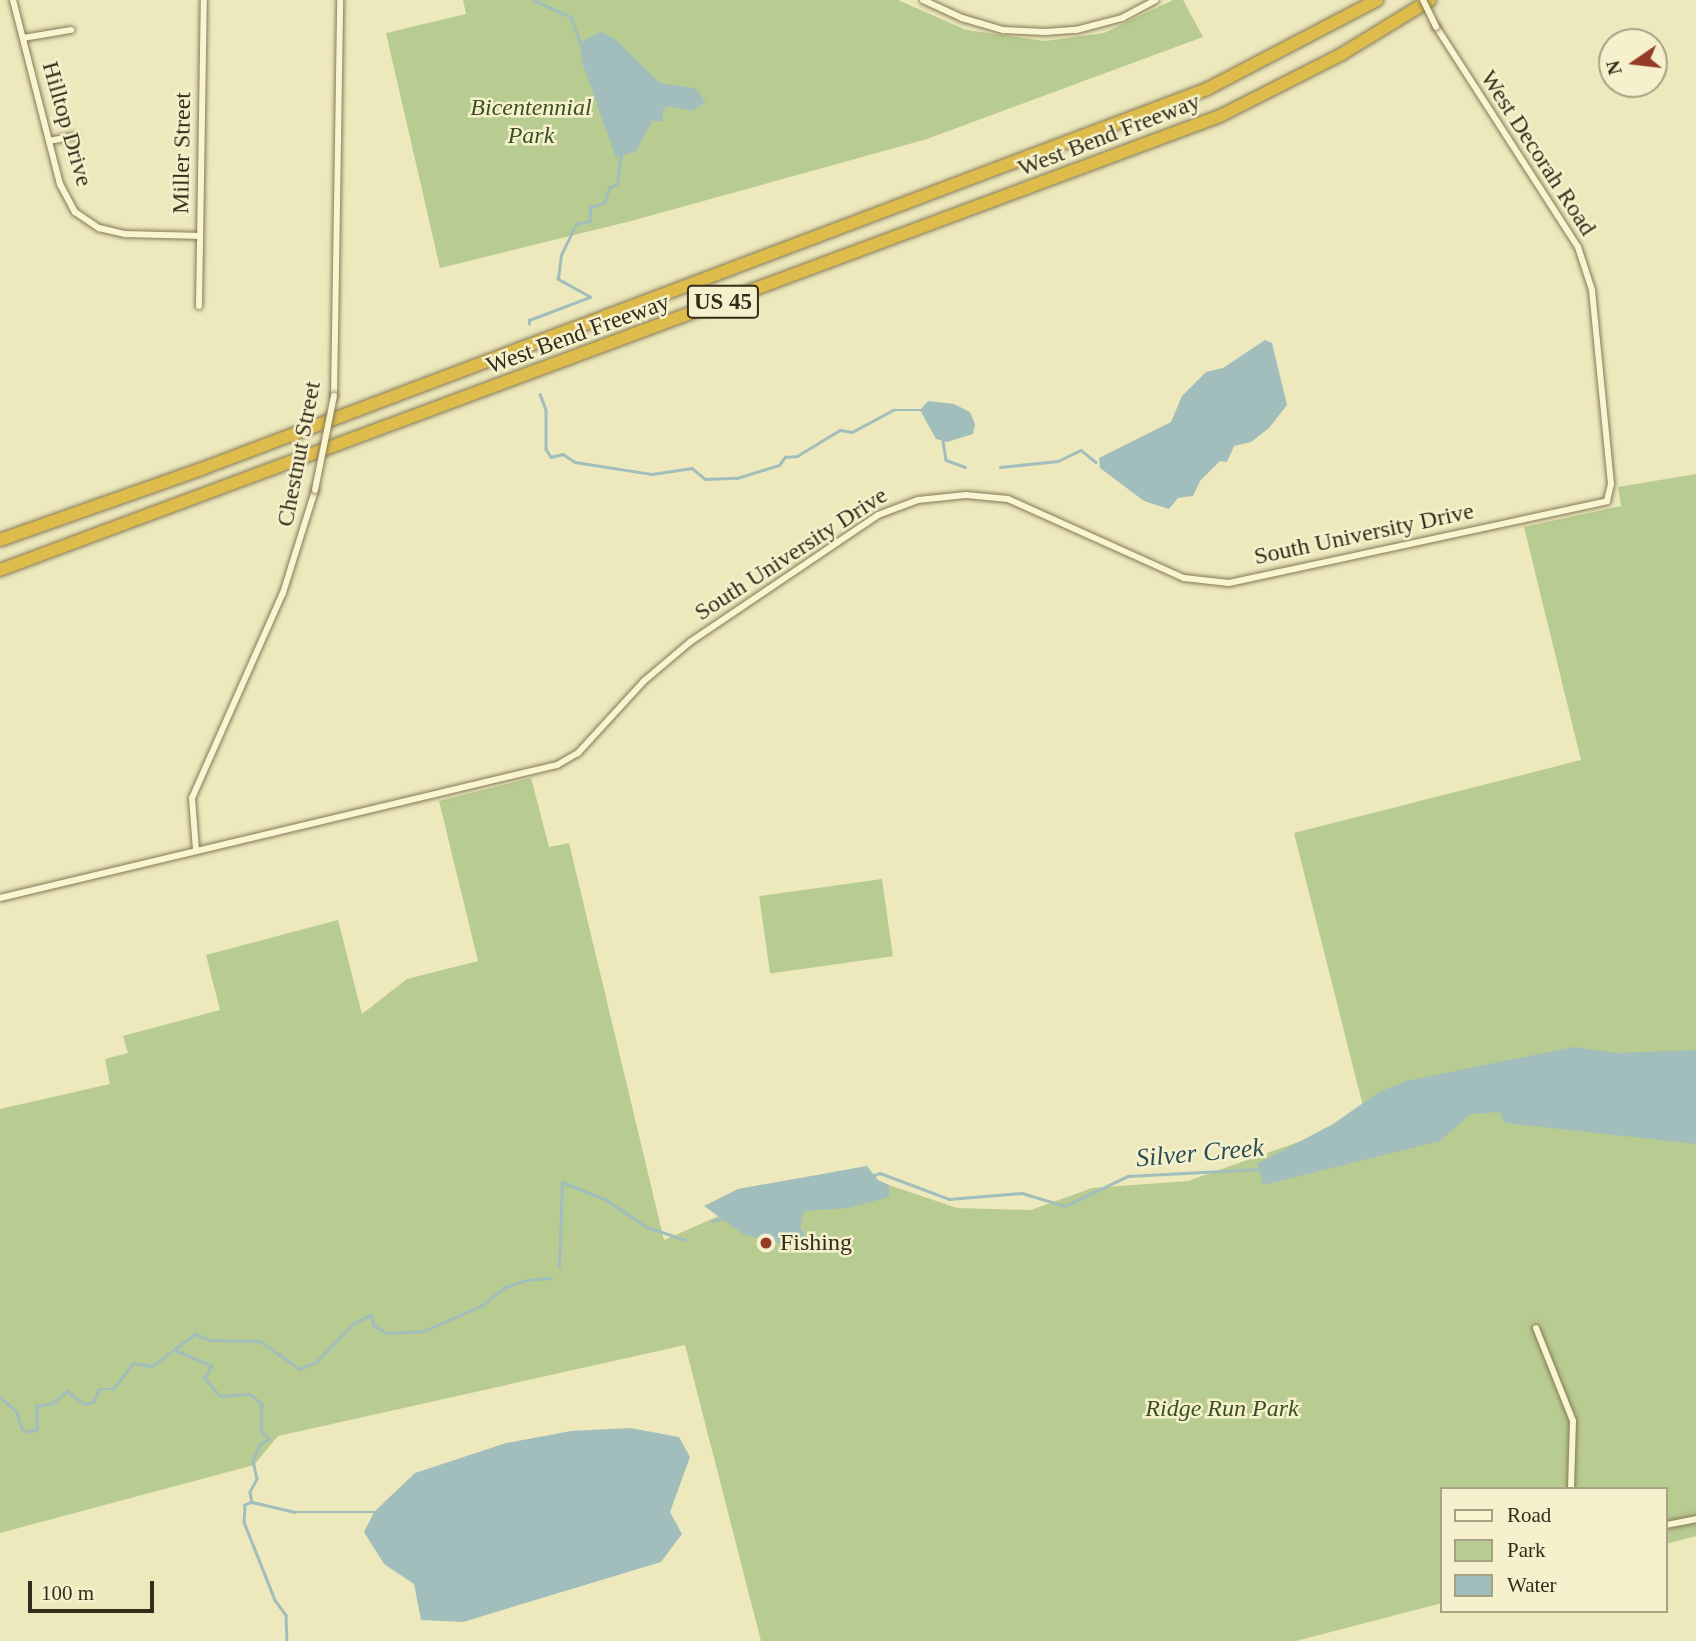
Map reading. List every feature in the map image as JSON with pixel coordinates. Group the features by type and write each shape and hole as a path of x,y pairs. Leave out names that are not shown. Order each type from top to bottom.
{"highway":[{"name":"West Bend Freeway","path":"0,540 204,468 1207,89 1377,0"},
{"name":"West Bend Freeway","path":"0,570 1220,116 1342,54 1430,0"}],"street":[{"name":"Hilltop Drive","path":"13,0 60,184 75,212 99,228 126,234 200,236"},
{"name":"Miller Street","path":"199,306 204,0"},
{"name":"Chestnut Street","path":"196,850 192,798 283,593 315,490 334,396 340,0"},
{"path":"923,0 962,19 1003,30 1045,32 1076,30 1122,19 1156,0"},
{"name":"West Decorah Road","path":"1423,0 1436,27 1578,247 1592,290 1611,485 1607,501"},
{"path":"23,38 71,30"},
{"path":"49,141 75,136"},
{"name":"South University Drive","path":"0,898 557,765 578,753 644,681 690,642 878,515 918,500 966,495 1008,499 1184,578 1229,583 1607,501"},
{"path":"1536,1328 1573,1421 1571,1487"},
{"path":"1668,1525 1696,1519"}],"green space":[{"name":"Bicentennial Park","path":"463,0 898,0 966,30 1045,41 1104,33 1173,0 1183,0 1203,37 927,139 631,221 440,268 386,33 466,14"},
{"name":"Ridge Run Park","path":"1696,474 1696,1536 1668,1543 1668,1487 1440,1487 1440,1604 1296,1641 761,1641 685,1345 278,1436 254,1465 0,1533 0,1109 110,1084 105,1059 128,1053 123,1036 220,1010 206,955 338,920 362,1014 407,979 478,961 439,801 531,778 549,847 569,843 664,1240 730,1211 859,1175 957,1208 1031,1210 1092,1188 1188,1181 1366,1118 1294,833 1581,760 1524,527 1621,506 1618,487"},
{"path":"882,879 893,956 770,973 759,896"}],"water":[{"path":"601,32 615,39 660,83 695,88 706,102 692,111 668,106 663,110 663,121 652,121 636,151 616,158 582,62 580,42"},
{"path":"1265,340 1272,343 1287,405 1269,428 1251,442 1234,446 1227,462 1220,461 1200,481 1193,496 1178,498 1169,509 1144,501 1100,468 1099,458 1171,422 1182,396 1206,372 1223,368"},
{"path":"928,401 954,404 970,412 975,424 973,434 947,442 936,439 920,410"},
{"path":"1573,1047 1617,1053 1696,1050 1696,1144 1505,1123 1499,1112 1471,1114 1440,1141 1263,1185 1257,1164 1333,1124 1379,1092 1406,1081"},
{"path":"867,1166 878,1180 889,1185 889,1197 848,1208 804,1211 800,1226 804,1235 800,1242 782,1244 743,1234 704,1206 738,1189"},
{"path":"630,1428 679,1437 690,1457 670,1512 682,1534 661,1562 463,1622 421,1620 414,1584 384,1564 364,1532 374,1512 415,1473 506,1443 571,1431"}],"waterway":[{"path":"533,0 571,17 580,42"},
{"path":"529,324 529,320 590,297 558,279 561,255 576,224 590,221 590,207 604,203 609,188 617,184 621,155"},
{"path":"540,394 546,410 546,449 551,457 563,454 575,462 652,474 692,468 705,479 737,478 779,465 785,457 797,456 840,430 852,432 893,410 920,410"},
{"path":"943,441 946,460 965,467"},
{"path":"1000,467 1058,461 1081,450 1096,462"},
{"name":"Silver Creek","path":"871,1176 880,1173 949,1199 1022,1193 1065,1206 1128,1176 1260,1169"},
{"name":"Silver Creek","path":"559,1267 562,1182 605,1199 647,1227 686,1240"},
{"name":"Silver Creek","path":"712,1221 724,1218"},
{"name":"Silver Creek","path":"0,1397 17,1412 22,1428 28,1432 37,1429 36,1406 53,1403 67,1391 84,1404 93,1402 99,1389 113,1389 133,1363 152,1366 195,1334 210,1340 260,1341 300,1369 316,1362 353,1324 371,1315 374,1325 387,1333 424,1331 483,1305 503,1288 526,1280 551,1278"},
{"path":"177,1351 212,1366 205,1378 220,1396 250,1394 262,1404 261,1430 269,1439 260,1445 253,1461 257,1479 250,1492 252,1502 295,1512 374,1512"},
{"path":"252,1502 245,1505 244,1522 275,1600 286,1615 287,1641"}],"place":[{"name":"Fishing","path":"766,1243"}]}
